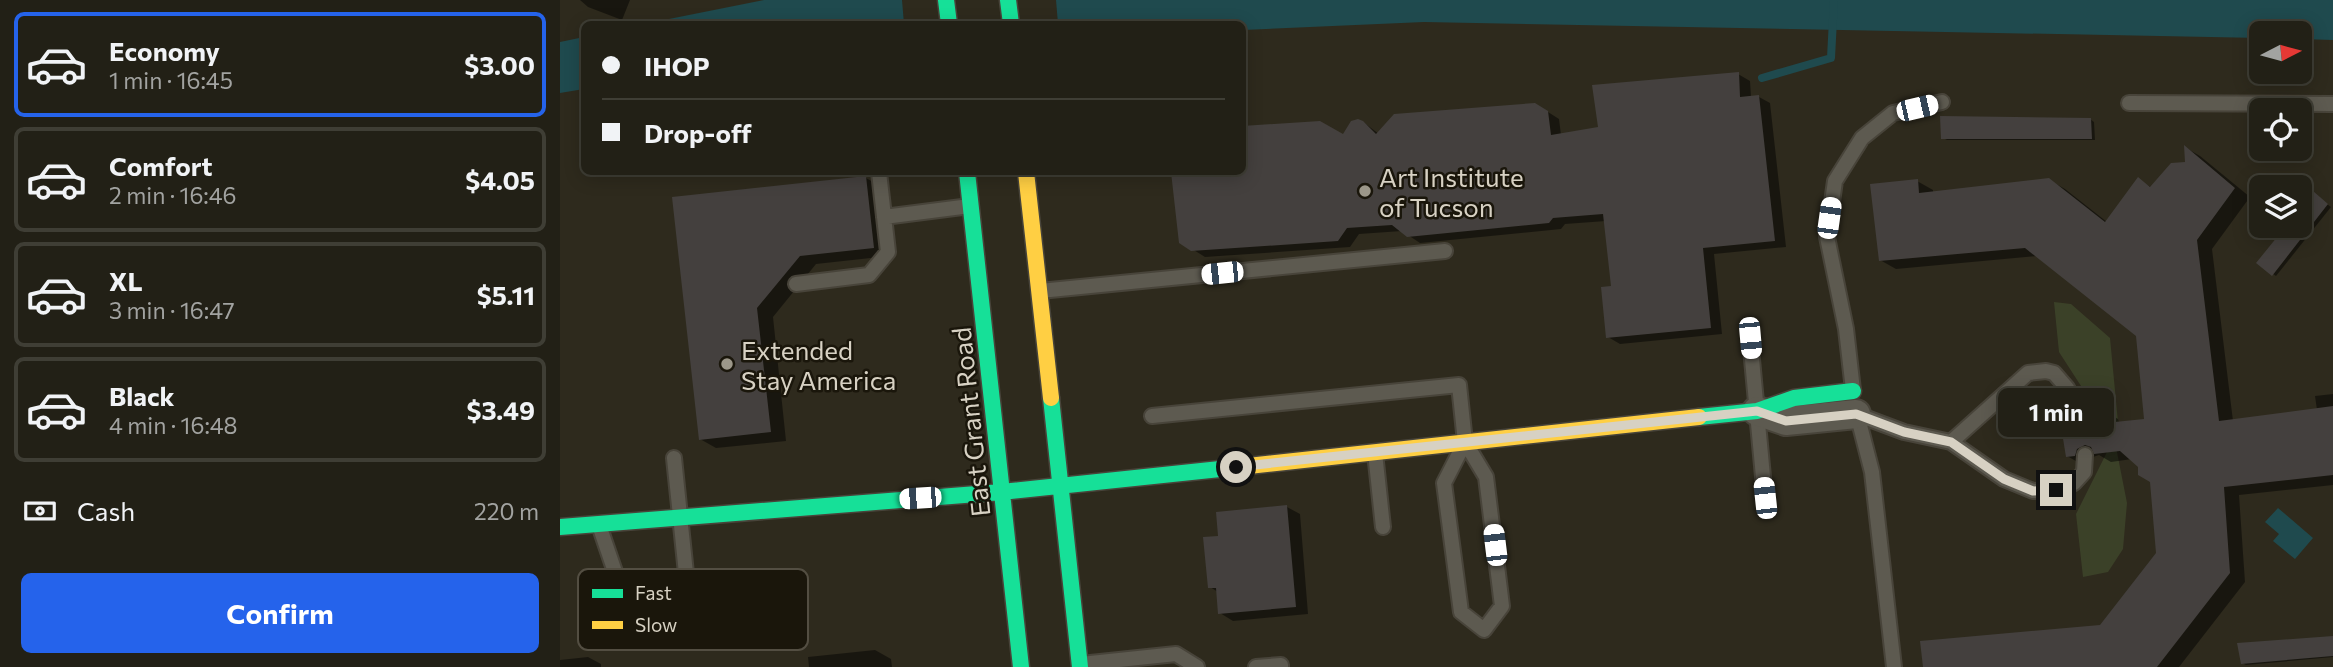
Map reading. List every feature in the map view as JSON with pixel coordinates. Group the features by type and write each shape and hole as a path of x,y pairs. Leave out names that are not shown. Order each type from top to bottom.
{"street":[{"path":"946,0 949,21"},
{"path":"1008,0 1011,21"},
{"name":"East Grant Road","path":"967,175 1021,667"},
{"path":"1026,175 1080,666"},
{"path":"560,527 1002,492 1757,411 1786,421 1855,402"}],"lane":[{"path":"1894,667 1872,472 1855,402 1846,329 1827,237 1835,181 1862,138 1893,113 1942,102"},
{"path":"2129,103 2333,104"},
{"path":"796,284 869,275 888,252 879,175"},
{"path":"884,217 971,206"},
{"path":"1038,291 1445,251"},
{"path":"1750,338 1765,498"},
{"path":"1951,442 2028,373 2054,373 2067,388 2079,411"},
{"path":"1152,416 1459,385 1465,442 1486,477 1502,606 1484,630 1461,612 1444,483 1465,442"},
{"path":"1855,402 1904,432 1951,442 2004,479 2033,491 2056,490 2074,483 2084,472 2085,455"},
{"path":"1375,452 1383,527"},
{"path":"674,458 685,569"},
{"path":"598,524 614,569"},
{"path":"1080,666 1176,654 1197,667"},
{"path":"1256,667 1282,667"}],"green space":[{"path":"2054,302 2071,304 2110,338 2118,422 2105,423 2059,352"},
{"path":"2116,447 2127,503 2123,549 2108,572 2083,577 2076,514 2107,452"}],"water":[{"path":"764,0 2333,0 2333,40 2312,39 2312,21 2249,21 2249,38 1424,22 1246,30 1246,21 659,21"},
{"path":"581,38 581,90 560,93 560,42"},
{"path":"2278,508 2313,538 2295,559 2273,541 2279,534 2265,522"}],"pier":[{"path":"902,0 1056,0 1058,21 904,21"}],"building":[{"path":"1739,72 1740,97 1759,95 1775,241 1703,248 1711,328 1606,338 1601,287 1611,286 1603,214 1553,218 1549,223 1407,237 1392,225 1347,228 1338,241 1191,251 1179,243 1171,175 1246,175 1246,126 1320,121 1343,134 1351,121 1358,119 1376,134 1394,114 1535,103 1548,111 1551,135 1598,127 1592,85"},
{"path":"1940,116 2091,118 2092,139 1941,139"},
{"path":"2184,145 2235,188 2197,240 2219,421 2333,406 2333,475 2224,487 2230,573 2157,667 1923,667 1920,641 2100,625 2156,553 2150,482 2138,475 2138,467 2120,451 2094,454 2091,447 2085,445 2077,449 2075,456 2066,457 2059,414 2069,413 2073,419 2079,421 2087,417 2088,410 2103,408 2105,423 2144,419 2136,336 2025,248 1879,261 1870,184 1918,179 1919,193 2049,178 2105,222 2138,177 2150,187 2171,163 2185,162"},
{"name":"Extended Stay America","path":"866,176 874,248 800,256 757,308 771,432 699,440 672,197"},
{"path":"2312,192 2328,204 2312,225"},
{"path":"2276,238 2302,238 2272,276 2256,263"},
{"path":"1287,505 1296,607 1218,614 1216,588 1208,588 1203,537 1218,536 1216,512"},
{"path":"2333,636 2333,656 2241,664 2237,643"}],"waterway":[{"path":"1762,78 1831,58 1834,0"}],"traffic: fast":[{"path":"946,0 949,21"},
{"path":"1008,0 1011,21"},
{"path":"967,175 1021,667"},
{"path":"1699,417 1757,411 1794,398 1853,391"},
{"path":"1051,398 1080,667"},
{"path":"560,527 1002,492 1239,467"}],"traffic: slow":[{"path":"1026,175 1051,398"},
{"path":"1239,467 1699,417"}],"place":[{"name":"Art Institute of Tucson","path":"1365,191"},
{"name":"Extended Stay America","path":"727,364"}],"route":[{"path":"1236,467 1757,411 1786,421 1856,414 1904,432 1951,442 2004,479 2033,491 2056,490"}]}
